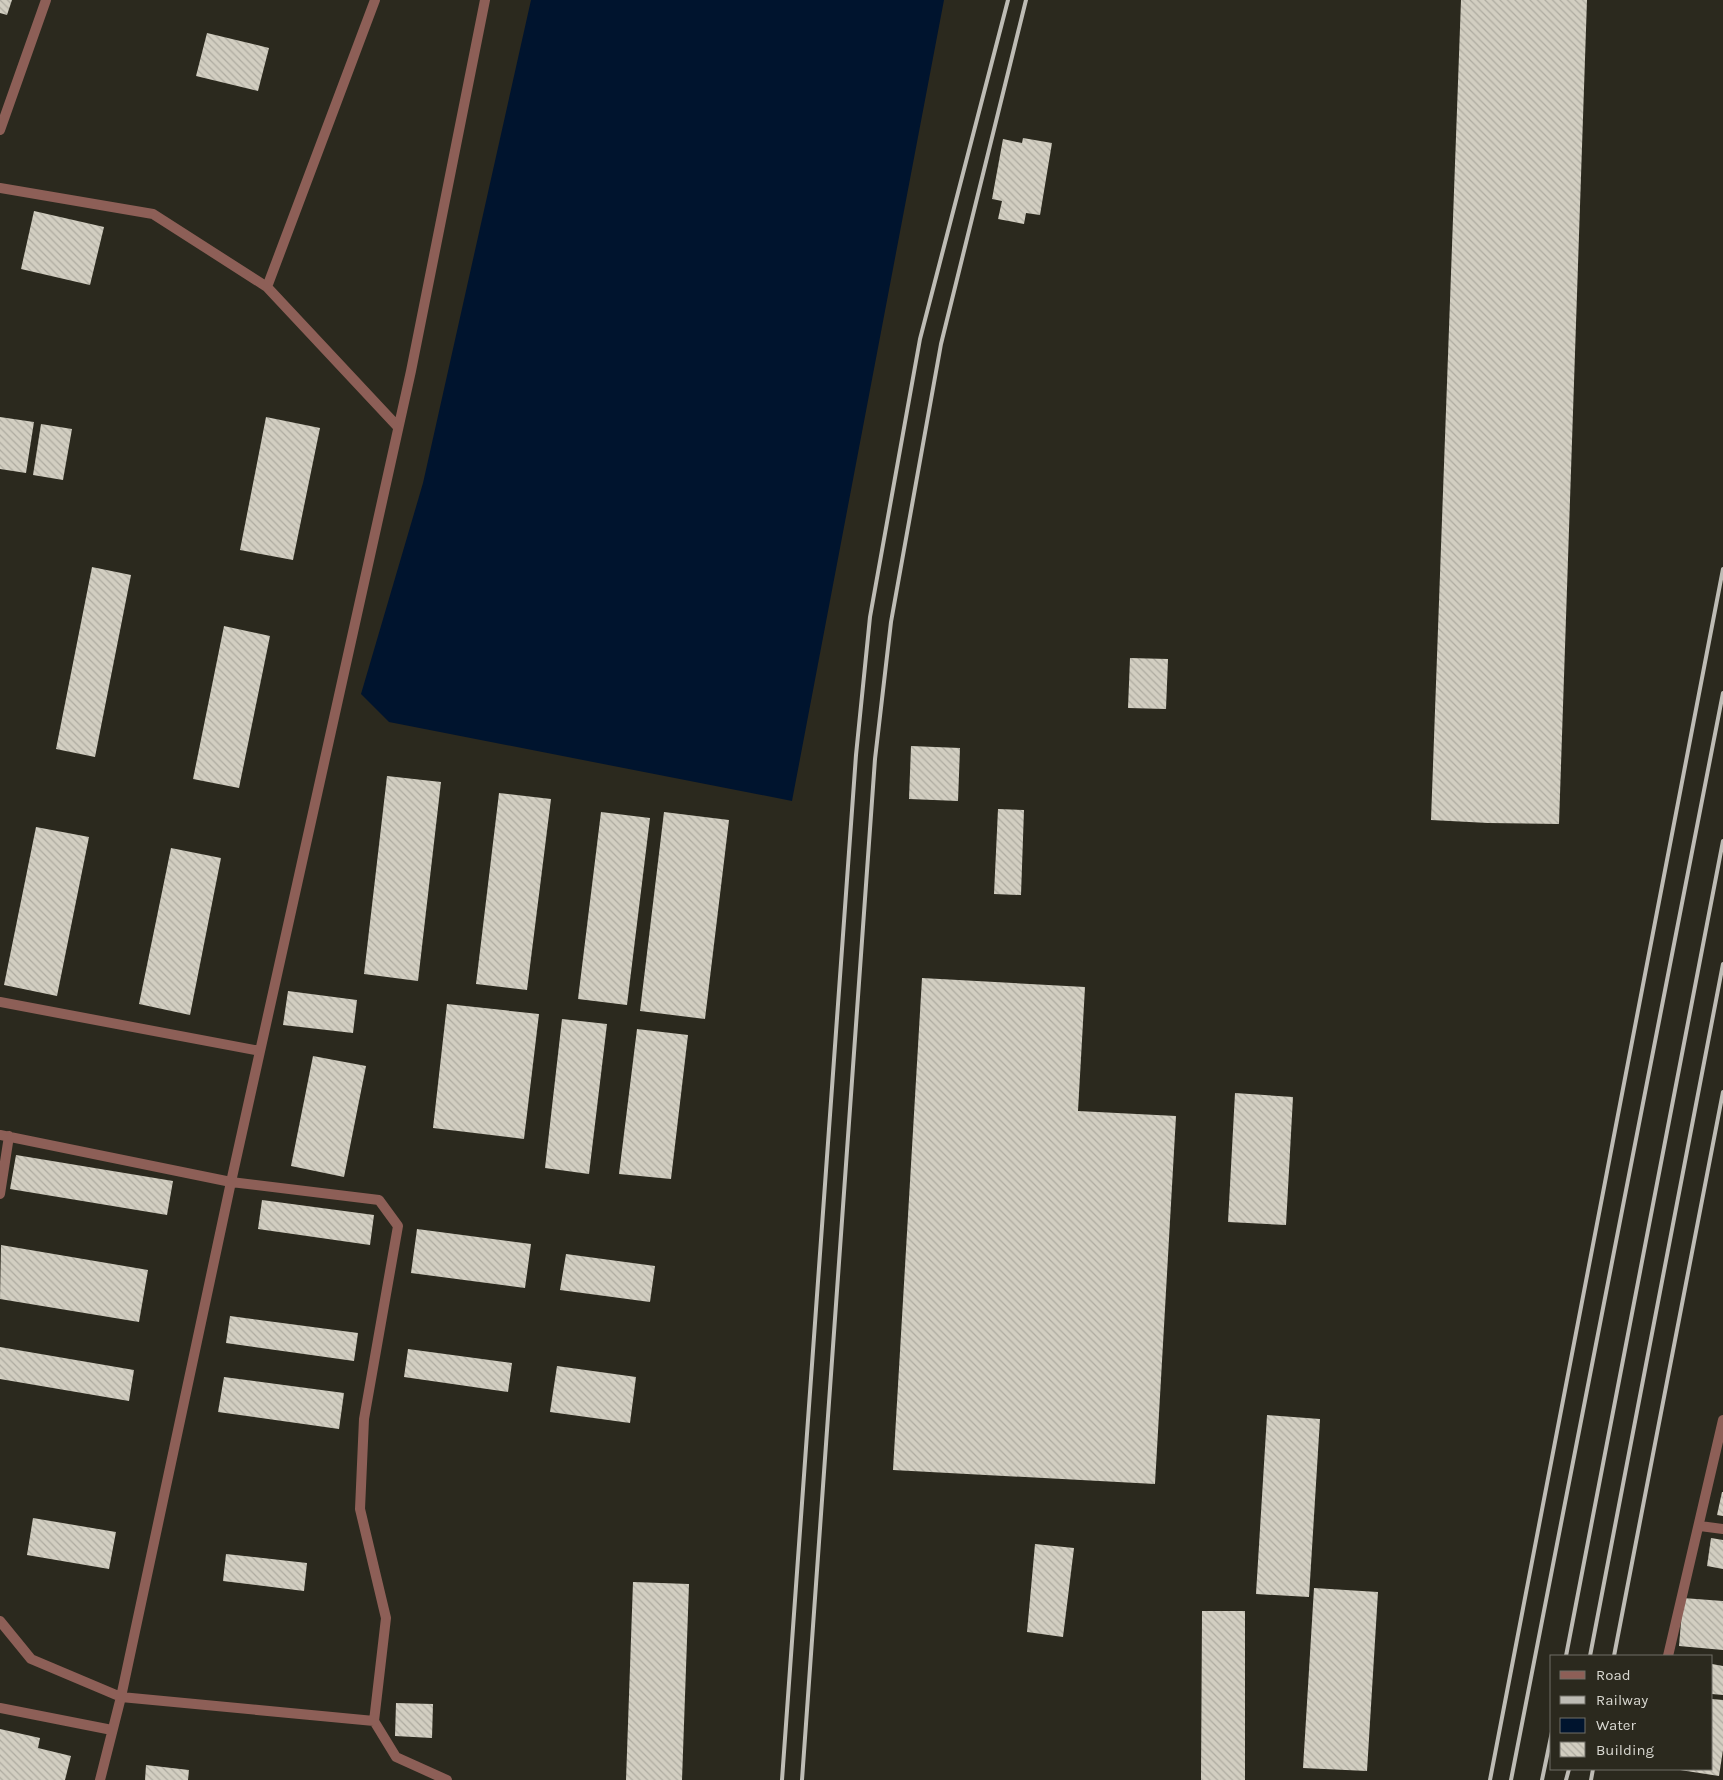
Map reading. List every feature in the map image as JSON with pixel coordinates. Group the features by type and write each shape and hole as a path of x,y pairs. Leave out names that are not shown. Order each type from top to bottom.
{"street":[{"path":"0,130 46,0"},
{"path":"267,287 375,0"},
{"path":"100,1780 121,1696 231,1182 398,427 486,0"},
{"path":"0,188 153,214 267,287 398,427"},
{"path":"0,1002 260,1052"},
{"path":"0,1194 4,1136 231,1182 378,1200 398,1226 364,1419 360,1509 386,1618 374,1721 396,1757 447,1780"},
{"path":"1668,1655 1723,1424"},
{"path":"1700,1526 1723,1529"},
{"path":"0,1621 30,1659 121,1696 374,1721"},
{"path":"0,1708 112,1730"}],"water":[{"path":"531,0 944,0 792,801 389,722 361,694 423,483"}],"building":[{"path":"0,0 12,0 7,15 0,13"},
{"path":"1461,0 1587,0 1559,824 1431,820"},
{"path":"207,33 269,48 258,91 196,76"},
{"path":"1023,138 1052,143 1040,215 1026,213 1024,224 998,219 1002,201 992,199 1003,139 1022,143"},
{"path":"34,211 104,227 90,285 21,269"},
{"path":"0,417 34,422 26,473 0,469"},
{"path":"266,417 320,428 293,560 240,550"},
{"path":"41,424 72,429 63,480 33,475"},
{"path":"92,567 131,575 95,757 56,749"},
{"path":"224,626 270,636 239,788 193,779"},
{"path":"1130,658 1168,659 1166,709 1128,708"},
{"path":"911,746 960,748 958,801 909,799"},
{"path":"387,776 441,782 418,981 364,974"},
{"path":"499,793 551,799 527,990 476,984"},
{"path":"998,809 1024,810 1021,895 994,894"},
{"path":"601,812 650,818 627,1005 578,999"},
{"path":"664,812 729,820 705,1019 640,1011"},
{"path":"36,827 89,837 57,996 4,985"},
{"path":"171,848 221,858 190,1015 139,1004"},
{"path":"922,978 1085,987 1078,1111 1176,1116 1155,1484 893,1470"},
{"path":"288,991 357,1000 353,1033 283,1025"},
{"path":"447,1004 539,1014 524,1139 433,1128"},
{"path":"562,1019 607,1024 589,1174 545,1168"},
{"path":"637,1029 688,1035 671,1179 619,1174"},
{"path":"313,1056 366,1066 344,1177 291,1166"},
{"path":"1235,1093 1293,1097 1286,1225 1228,1222"},
{"path":"16,1155 173,1181 167,1215 10,1189"},
{"path":"262,1200 374,1215 370,1245 258,1229"},
{"path":"417,1229 531,1244 525,1288 411,1273"},
{"path":"1,1245 148,1270 139,1322 0,1299"},
{"path":"566,1254 655,1266 650,1302 560,1290"},
{"path":"230,1316 358,1333 354,1361 226,1343"},
{"path":"0,1347 134,1370 129,1401 0,1379"},
{"path":"408,1349 512,1363 508,1392 404,1377"},
{"path":"557,1366 636,1377 630,1423 550,1412"},
{"path":"224,1377 344,1393 339,1429 218,1412"},
{"path":"1267,1415 1320,1419 1309,1597 1256,1594"},
{"path":"1723,1492 1723,1516 1717,1515"},
{"path":"33,1518 116,1532 109,1569 27,1555"},
{"path":"1711,1538 1723,1540 1723,1569 1707,1566"},
{"path":"1035,1544 1074,1548 1063,1637 1027,1632"},
{"path":"226,1554 307,1563 304,1591 223,1581"},
{"path":"633,1582 689,1584 682,1780 626,1780"},
{"path":"1314,1588 1378,1592 1367,1771 1303,1768"},
{"path":"1683,1598 1723,1601 1723,1650 1679,1646"},
{"path":"1202,1611 1245,1611 1245,1780 1201,1780"},
{"path":"1713,1664 1723,1666 1723,1695 1713,1694"},
{"path":"1713,1699 1723,1700 1723,1750 1719,1776 1680,1770 1713,1770"},
{"path":"396,1703 433,1704 432,1738 395,1736"},
{"path":"0,1729 40,1738 38,1748 71,1756 65,1780 0,1780"},
{"path":"146,1765 189,1770 188,1780 145,1780"}],"railway":[{"path":"782,1780 856,755 870,617 920,339 1008,0"},
{"path":"802,1780 875,759 891,622 941,344 1026,0"},
{"path":"1490,1780 1723,569"},
{"path":"1511,1780 1723,693"},
{"path":"1566,1655 1723,841"},
{"path":"1590,1655 1723,964"},
{"path":"1614,1655 1723,1092"},
{"path":"1542,1780 1550,1742"},
{"path":"1566,1780 1569,1770"},
{"path":"1591,1780 1593,1770"}]}
